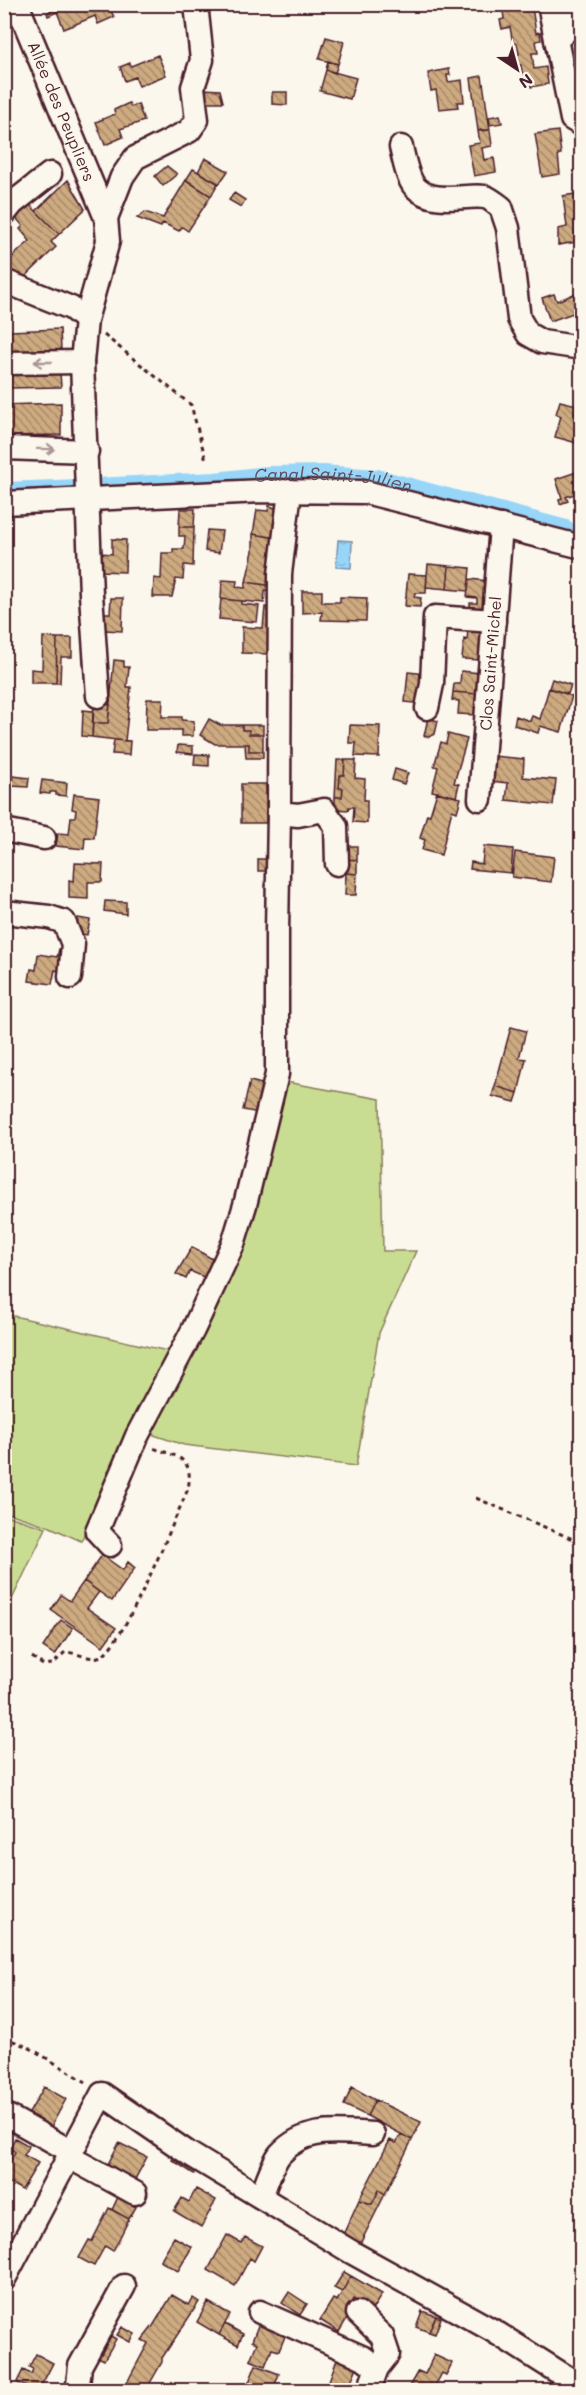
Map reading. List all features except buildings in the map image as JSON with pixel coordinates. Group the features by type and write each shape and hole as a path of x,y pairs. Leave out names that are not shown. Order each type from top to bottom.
{"street":[{"name":"Allée des Peupliers","path":"17,4 106,218 108,241 86,320 82,362 91,594 98,696"},
{"name":"Allée des Peupliers","path":"106,218 122,177 135,158 189,131 197,120 193,87 202,60 196,4"},
{"path":"549,4 572,119 582,125"},
{"path":"556,40 567,30 577,4"},
{"path":"401,147 408,173 416,188 450,199 485,197 501,207 508,228 519,319 528,334 542,342 582,348"},
{"path":"4,214 13,203 50,174"},
{"path":"4,281 71,308 86,320"},
{"path":"4,363 82,362"},
{"path":"4,448 87,451"},
{"path":"4,503 88,491 365,492 580,543"},
{"path":"110,1545 97,1531 137,1436 193,1330 233,1244 277,1074 280,574 290,491"},
{"name":"Clos Saint-Michel","path":"480,799 501,526"},
{"path":"427,708 432,684 435,617 494,621"},
{"path":"279,813 298,815 324,810 336,826 337,864"},
{"path":"4,830 44,838"},
{"path":"4,912 49,916 64,922 73,944 70,977"},
{"path":"4,2279 102,2094 188,2153 353,2253 492,2330 582,2388"},
{"path":"4,2114 69,2157"},
{"path":"4,2127 69,2157 135,2193"},
{"path":"261,2197 279,2155 302,2139 327,2131 373,2134"},
{"path":"82,2391 78,2385 80,2366 124,2286"},
{"path":"260,2312 364,2358 377,2368"},
{"path":"358,2313 382,2336 388,2354 377,2368 369,2391"}],"path":[{"path":"86,320 191,405 206,460"},
{"path":"32,1658 44,1665 53,1664 65,1652 74,1652 91,1658 100,1656 111,1645 140,1596 188,1489 191,1474 186,1462 179,1457 145,1444 137,1436"},
{"path":"476,1498 582,1543"},
{"path":"4,2037 60,2065 102,2094"}],"green space":[{"path":"280,1081 380,1099 383,1251 416,1251 379,1333 356,1466 184,1445 151,1434 244,1235"},
{"path":"5,1314 172,1352 81,1541 48,1526 5,1512"},
{"path":"4,1515 46,1528 5,1614"}],"water":[{"path":"338,540 352,541 351,568 336,567"}],"waterway":[{"name":"Canal Saint-Julien","path":"94,487 215,481 268,475 323,474 377,478 566,529"},
{"name":"Canal Saint-Julien","path":"4,491 80,488"}]}
